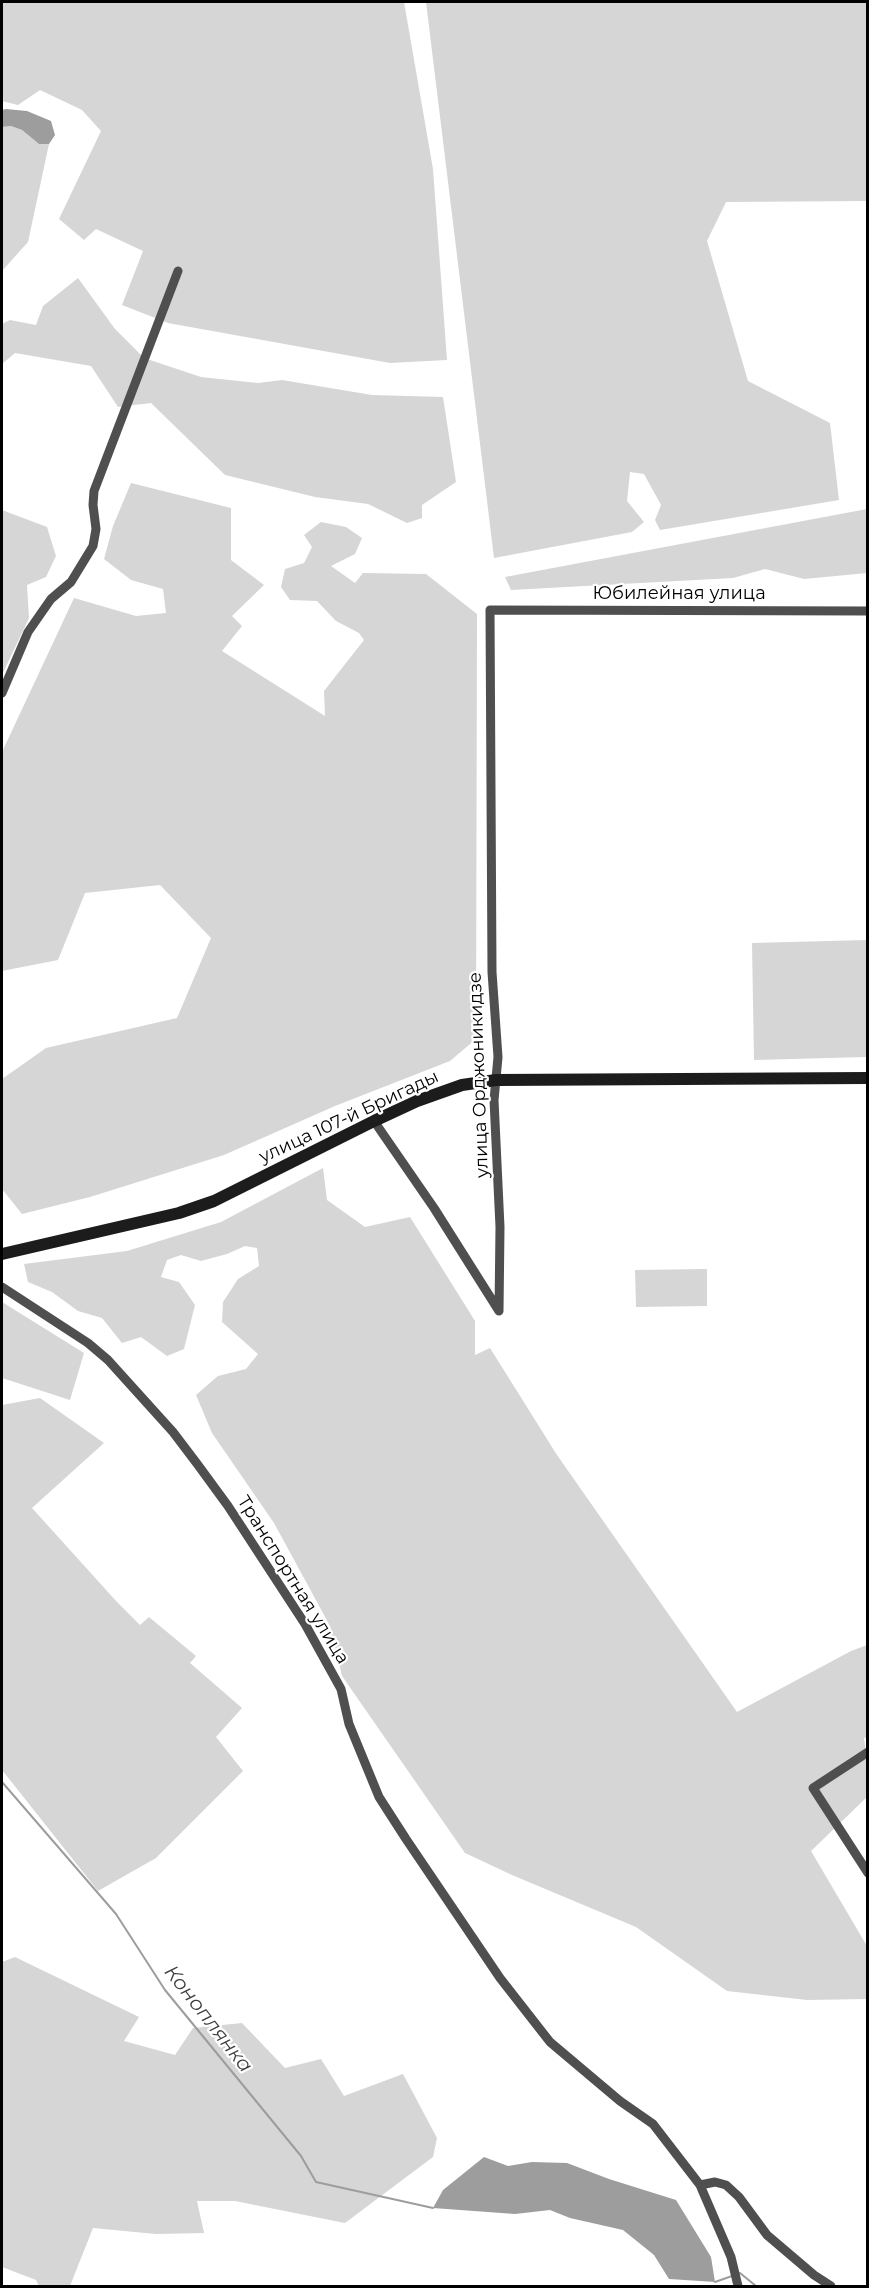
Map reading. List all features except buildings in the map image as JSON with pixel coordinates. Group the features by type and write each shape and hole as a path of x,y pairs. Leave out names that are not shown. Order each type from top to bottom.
{"main road":[{"name":"улица 107-й Бригады","path":"2,1254 179,1213 214,1202 374,1121 437,1093 462,1085 496,1080 867,1077"}],"street":[{"path":"2,693 28,632 51,599 71,582 93,546 96,529 94,491 178,271"},
{"name":"Юбилейная улица","path":"490,610 867,611"},
{"name":"улица Орджоникидзе","path":"374,1121 434,1208 499,1311 500,1227 494,1100 498,1057 492,972 490,610"},
{"name":"Транспортная улица","path":"2,1287 88,1343 108,1360 173,1432 198,1465 228,1506 304,1624 341,1689 349,1724 380,1797 500,1978 550,2042 620,2101 653,2124 700,2185 731,2257 738,2286"},
{"path":"867,1752 813,1788 867,1873"},
{"path":"700,2185 715,2182 726,2185 739,2197 767,2235 814,2275 831,2286"}],"shaded area":[{"path":"2,2 404,2 433,169 447,360 390,363 168,323 122,305 143,251 96,229 84,240 59,219 101,131 82,110 40,90 18,105 2,101"},
{"path":"426,2 867,2 867,201 726,202 707,241 748,381 830,423 839,500 660,530 655,520 661,505 644,474 630,472 627,501 644,522 632,532 494,558"},
{"path":"2,110 27,111 51,121 55,135 49,144 39,144 22,130 11,126 2,127"},
{"path":"11,126 22,130 39,144 49,144 28,242 2,271 2,127"},
{"path":"78,278 115,329 144,358 201,377 258,383 282,380 372,395 443,397 456,482 422,505 422,518 407,523 368,504 315,497 225,475 151,403 118,407 91,366 15,353 2,364 2,324 10,320 36,325 43,306"},
{"path":"131,483 231,508 231,560 264,585 232,616 242,626 222,651 325,716 324,691 364,640 359,633 336,621 317,601 290,600 281,587 285,569 304,563 312,547 304,535 321,522 346,527 362,538 355,554 331,566 355,583 363,573 426,574 477,614 476,1039 450,1061 335,1106 224,1155 90,1197 22,1214 2,1189 2,1079 46,1048 177,1018 211,938 160,885 85,893 58,960 2,971 2,752 74,598 136,616 166,613 163,589 131,580 104,559 113,526"},
{"path":"867,509 867,573 804,579 765,569 733,578 511,590 505,577"},
{"path":"2,510 47,527 56,556 46,577 27,585 29,618 2,675"},
{"path":"867,940 867,1057 754,1060 752,943"},
{"path":"323,1168 327,1200 365,1227 410,1217 475,1321 475,1355 490,1348 557,1455 737,1712 851,1651 867,1645 868,1737 864,1738 868,1766 867,1797 811,1851 867,1946 867,1999 807,2000 727,1991 636,1927 465,1853 342,1676 330,1626 274,1523 212,1433 196,1395 218,1376 246,1369 258,1354 222,1322 223,1302 238,1279 259,1266 257,1248 245,1246 201,1261 181,1255 167,1260 161,1277 179,1282 195,1305 184,1349 167,1356 141,1337 122,1343 102,1318 78,1311 52,1292 28,1282 24,1264 127,1251 221,1222"},
{"path":"707,1269 707,1306 636,1307 635,1270"},
{"path":"2,1302 84,1353 70,1400 2,1378"},
{"path":"40,1398 104,1443 32,1508 140,1625 149,1617 196,1656 190,1663 242,1708 216,1737 243,1771 156,1858 98,1891 2,1770 2,1405"},
{"path":"15,1957 139,2017 124,2041 175,2055 193,2028 242,2023 285,2068 321,2059 344,2096 403,2074 437,2138 433,2157 345,2223 235,2201 197,2201 204,2233 156,2234 93,2228 70,2286 39,2286 36,2280 2,2267 2,1962"},
{"path":"484,2157 508,2166 532,2162 567,2163 676,2200 711,2257 715,2282 669,2279 654,2255 623,2230 570,2218 550,2210 515,2214 433,2208 443,2190"}],"waterway":[{"name":"Коноплянка","path":"2,1782 116,1914 165,1990 301,2156 316,2182 433,2208"},
{"name":"Коноплянка","path":"737,2274 740,2273 756,2286"},
{"name":"Коноплянка","path":"715,2282 732,2276"}]}
